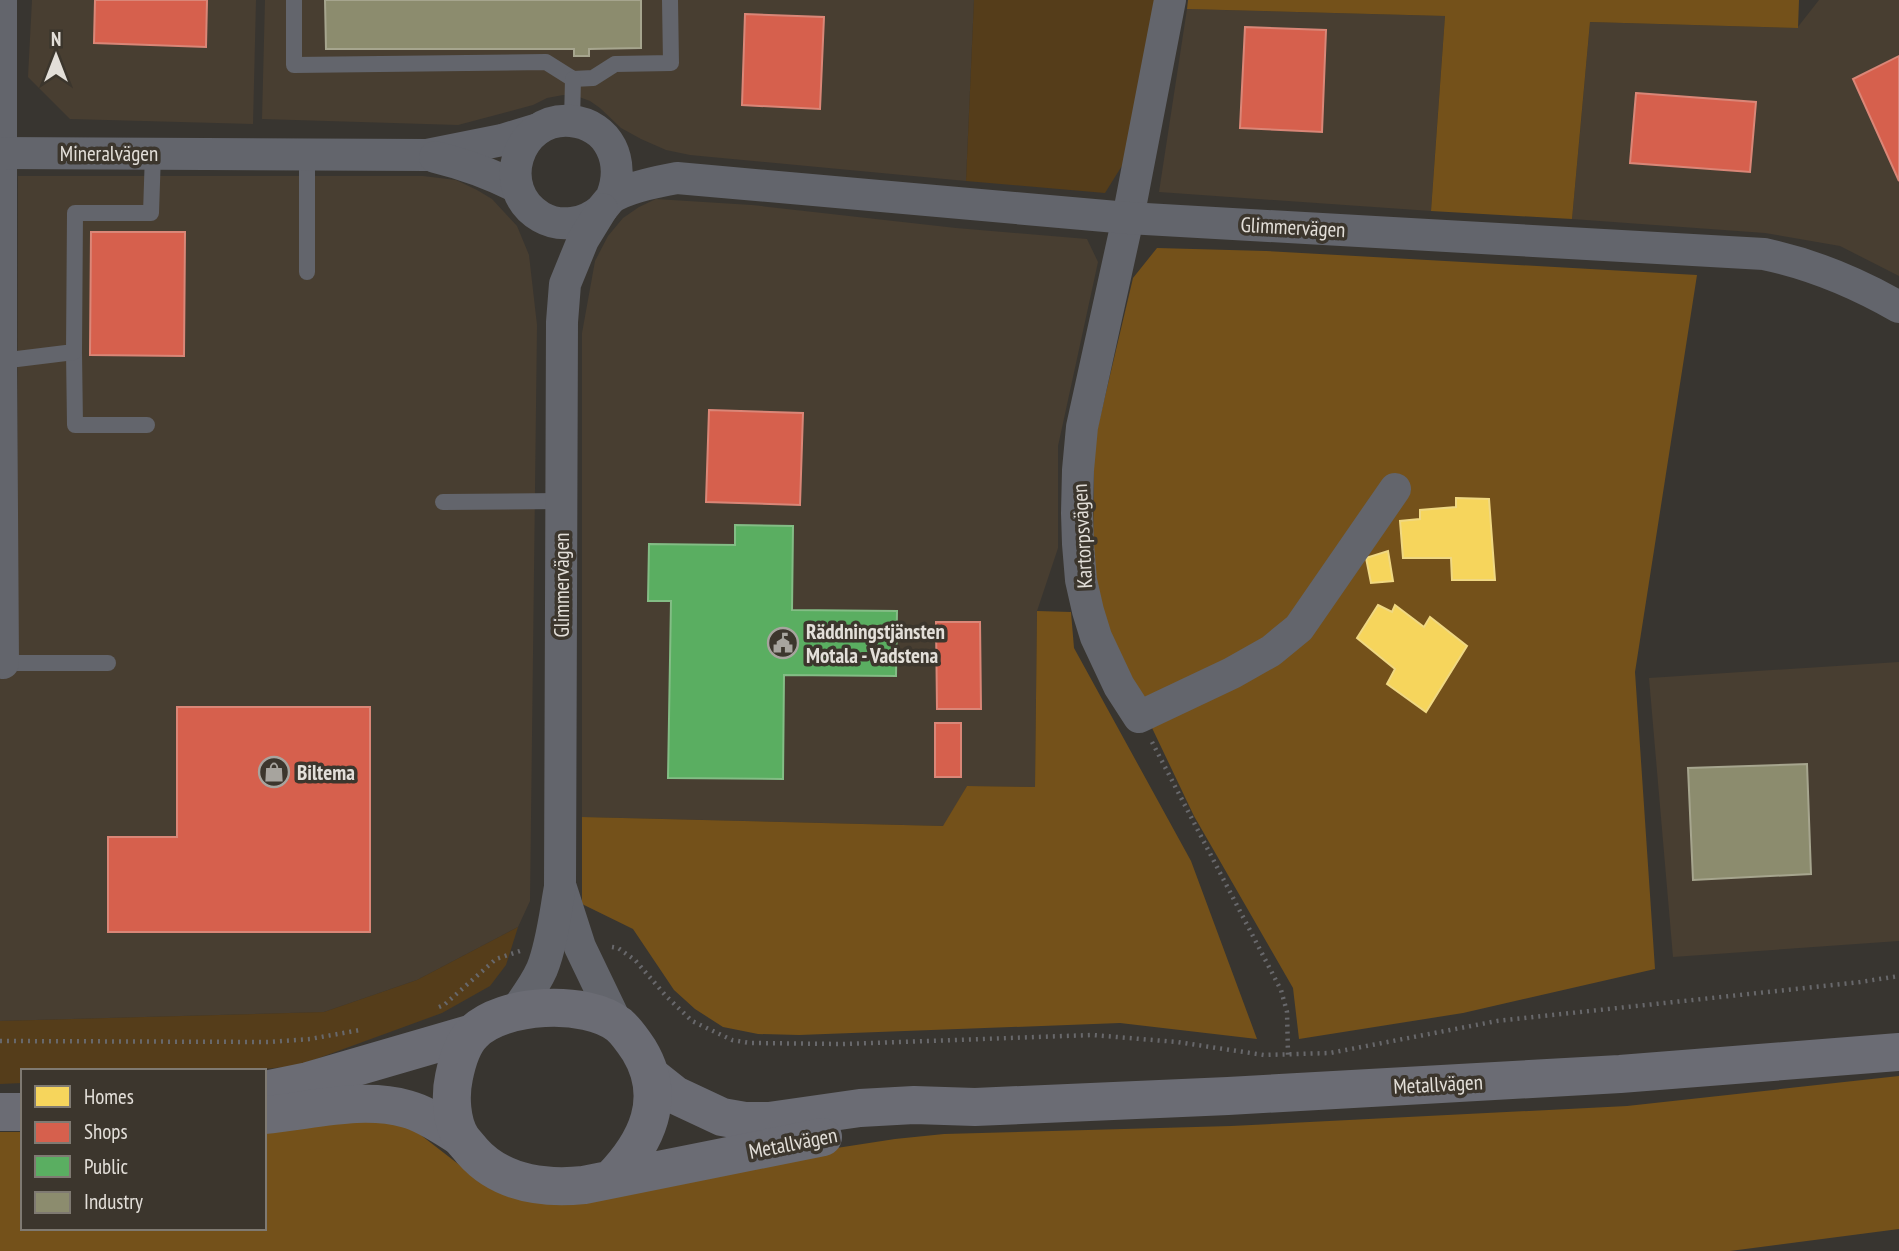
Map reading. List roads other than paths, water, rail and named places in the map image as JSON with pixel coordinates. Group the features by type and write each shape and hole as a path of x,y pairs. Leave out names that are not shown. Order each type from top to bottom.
{"main road":[{"path":"266,1090 308,1081 473,1033 487,1023 514,1012 555,1008 579,1010 617,1024 636,1045 645,1060 651,1076 653,1105 637,1148 611,1179 561,1187 537,1186 512,1179 475,1155 460,1137 409,1109 362,1104 266,1115"},
{"path":"460,1137 455,1119 452,1085 456,1066 473,1033"},
{"name":"Metallvägen","path":"651,1076 675,1095 696,1106 722,1117 745,1121 796,1118 873,1107 975,1107 1228,1096 1620,1074 1899,1052"},
{"name":"Metallvägen","path":"611,1179 975,1107"},
{"path":"0,1112 21,1112"}],"street":[{"path":"1,0 0,361 4,663"},
{"name":"Kartorpsvägen","path":"1170,0 1128,218 1082,427 1077,513 1081,580 1088,611 1096,637 1119,686 1139,717 1232,673 1271,651 1299,628 1395,489"},
{"path":"517,187 516,161 528,138 548,124 572,121"},
{"name":"Glimmervägen","path":"514,1012 542,969 561,887 562,322 565,284 583,240 607,203 618,175 614,153 608,141 586,124 572,121"},
{"name":"Mineralvägen","path":"0,153 427,155 502,140 538,129"},
{"name":"Glimmervägen","path":"614,153 677,178 1128,218 1764,254 1818,269 1855,284 1899,307"},
{"name":"Mineralvägen","path":"427,155 464,164 517,187"},
{"name":"Glimmervägen","path":"517,187 522,199 540,217 566,224 591,217 607,203 638,186 677,178"},
{"name":"Glimmervägen","path":"540,217 553,243 565,284"},
{"name":"Glimmervägen","path":"561,887 580,947 617,1024"}],"lane":[{"path":"294,0 294,65 546,62 573,79 593,78 615,64 671,63 670,0"},
{"path":"572,121 573,79"},
{"path":"147,425 75,425 75,214 151,213 153,153"},
{"path":"307,154 307,272"},
{"path":"0,361 74,352"},
{"path":"443,502 561,502"},
{"path":"4,663 108,663"}],"place":[{"name":"Räddningstjänsten Motala - Vadstena","path":"783,643"},
{"name":"Biltema","path":"274,772"}]}
